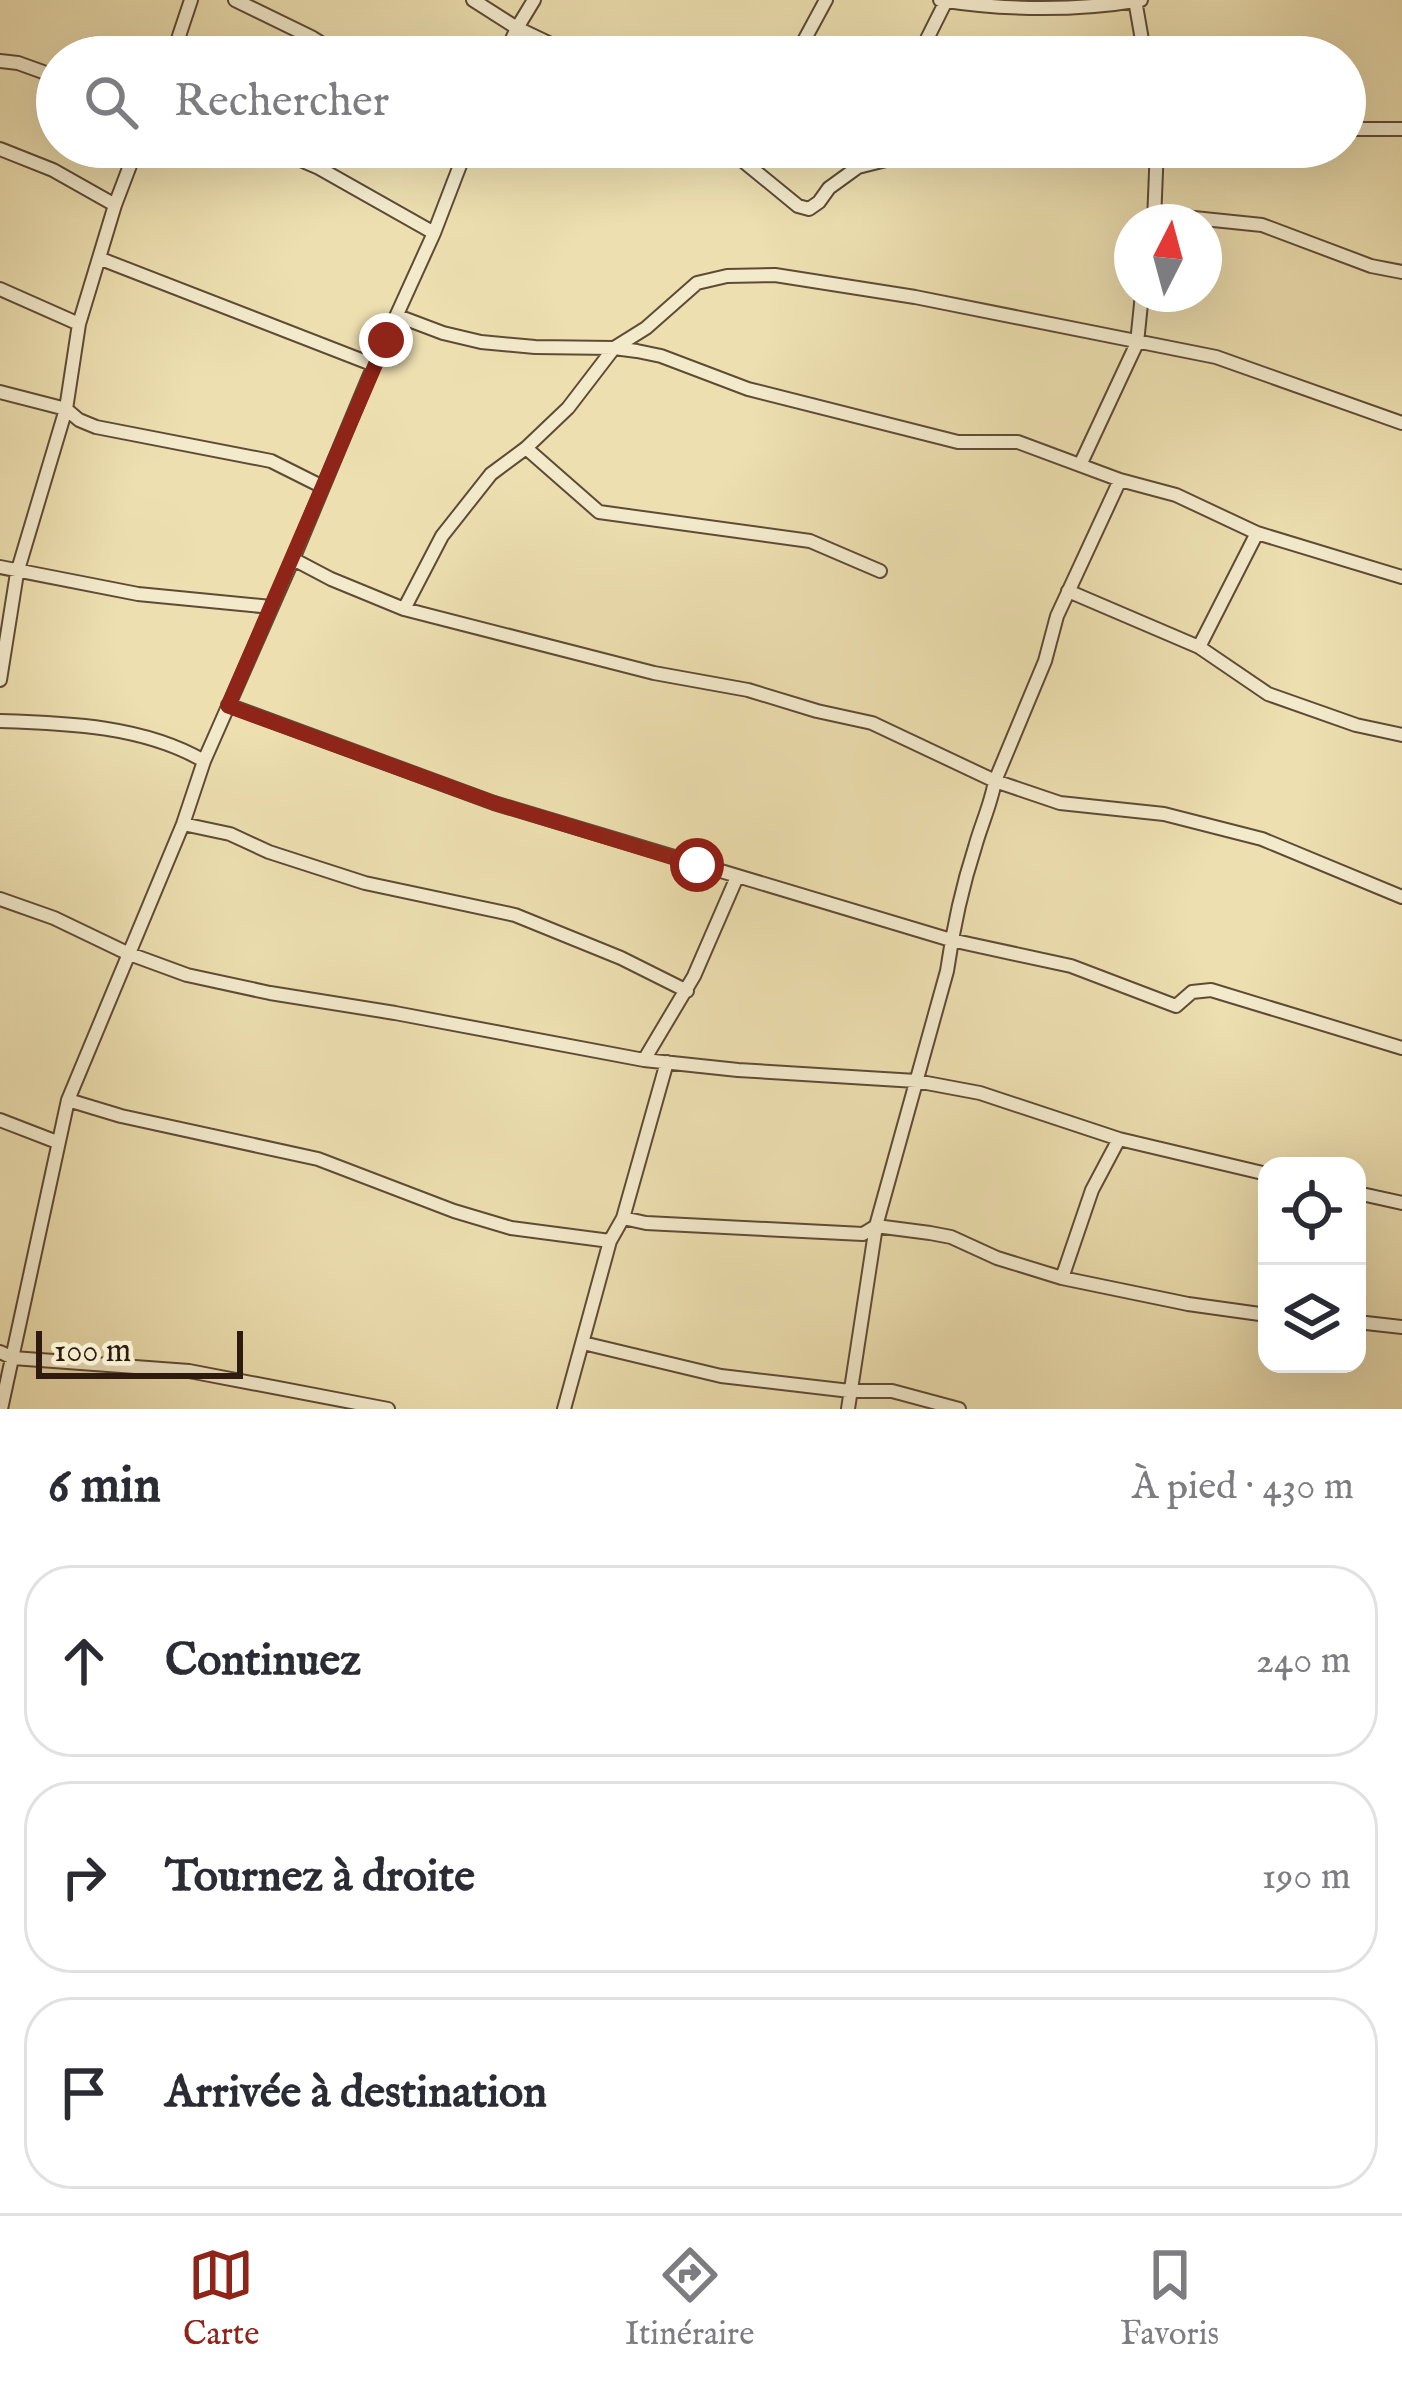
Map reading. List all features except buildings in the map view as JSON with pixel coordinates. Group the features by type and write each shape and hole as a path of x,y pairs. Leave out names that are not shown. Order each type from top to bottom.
{"street":[{"path":"179,36 191,0"},
{"path":"235,0 309,36"},
{"path":"473,0 534,36"},
{"path":"513,36 533,0"},
{"path":"806,36 826,0"},
{"path":"927,36 943,1 1037,7 1103,6 1137,0 1142,36"},
{"path":"0,61 36,69"},
{"path":"1366,130 1402,129"},
{"path":"0,149 36,163"},
{"path":"48,168 115,205"},
{"path":"0,680 17,573 66,409 79,325 129,168"},
{"path":"319,168 434,233"},
{"path":"1,1409 6,1355 68,1100 183,824 203,761 459,168"},
{"path":"752,168 798,206 809,209 855,168"},
{"path":"1155,204 1156,168"},
{"path":"1222,222 1262,225 1371,266 1402,272"},
{"path":"101,259 374,365"},
{"path":"404,608 442,536 491,473 568,408 614,347 646,328 698,283 727,276 775,275 915,297 1216,356 1402,424"},
{"path":"0,289 79,325"},
{"path":"1081,464 1137,343 1140,312"},
{"path":"398,316 481,342 614,347 661,356 748,388 958,442 1018,442 1176,495 1257,533 1402,577"},
{"path":"0,392 66,409 96,427 271,461 323,487"},
{"path":"526,448 599,512 810,541 880,571"},
{"path":"848,1409 876,1226 947,971 975,846 995,781 1045,661 1057,616 1120,479"},
{"path":"1199,647 1257,533"},
{"path":"292,559 404,608 872,723 995,781 1060,802 1164,814 1262,838 1402,897"},
{"path":"0,567 138,594 271,607"},
{"path":"1067,591 1199,647 1268,694 1356,725 1402,734"},
{"path":"228,706 494,803 952,940 1071,966 1176,1006 1192,992 1211,990 1402,1048"},
{"path":"0,721 135,734 183,749 203,761"},
{"path":"183,824 230,834 365,884 515,915 622,958 687,991"},
{"path":"644,1060 687,991 736,877"},
{"path":"0,899 187,975 644,1060 916,1081 980,1093 1119,1139 1258,1172"},
{"path":"564,1409 610,1241 623,1218 667,1062"},
{"path":"68,1100 318,1159 511,1228 610,1241"},
{"path":"0,1120 57,1142"},
{"path":"1062,1278 1092,1190 1119,1139"},
{"path":"1366,1194 1402,1202"},
{"path":"623,1218 862,1234 876,1226 951,1238 1062,1278 1258,1314"},
{"path":"1366,1323 1402,1327"},
{"path":"583,1343 721,1376 850,1391 892,1391 959,1409"},
{"path":"6,1355 189,1370 388,1409"}],"route":[{"path":"386,340 228,706 494,803 697,865"}]}
